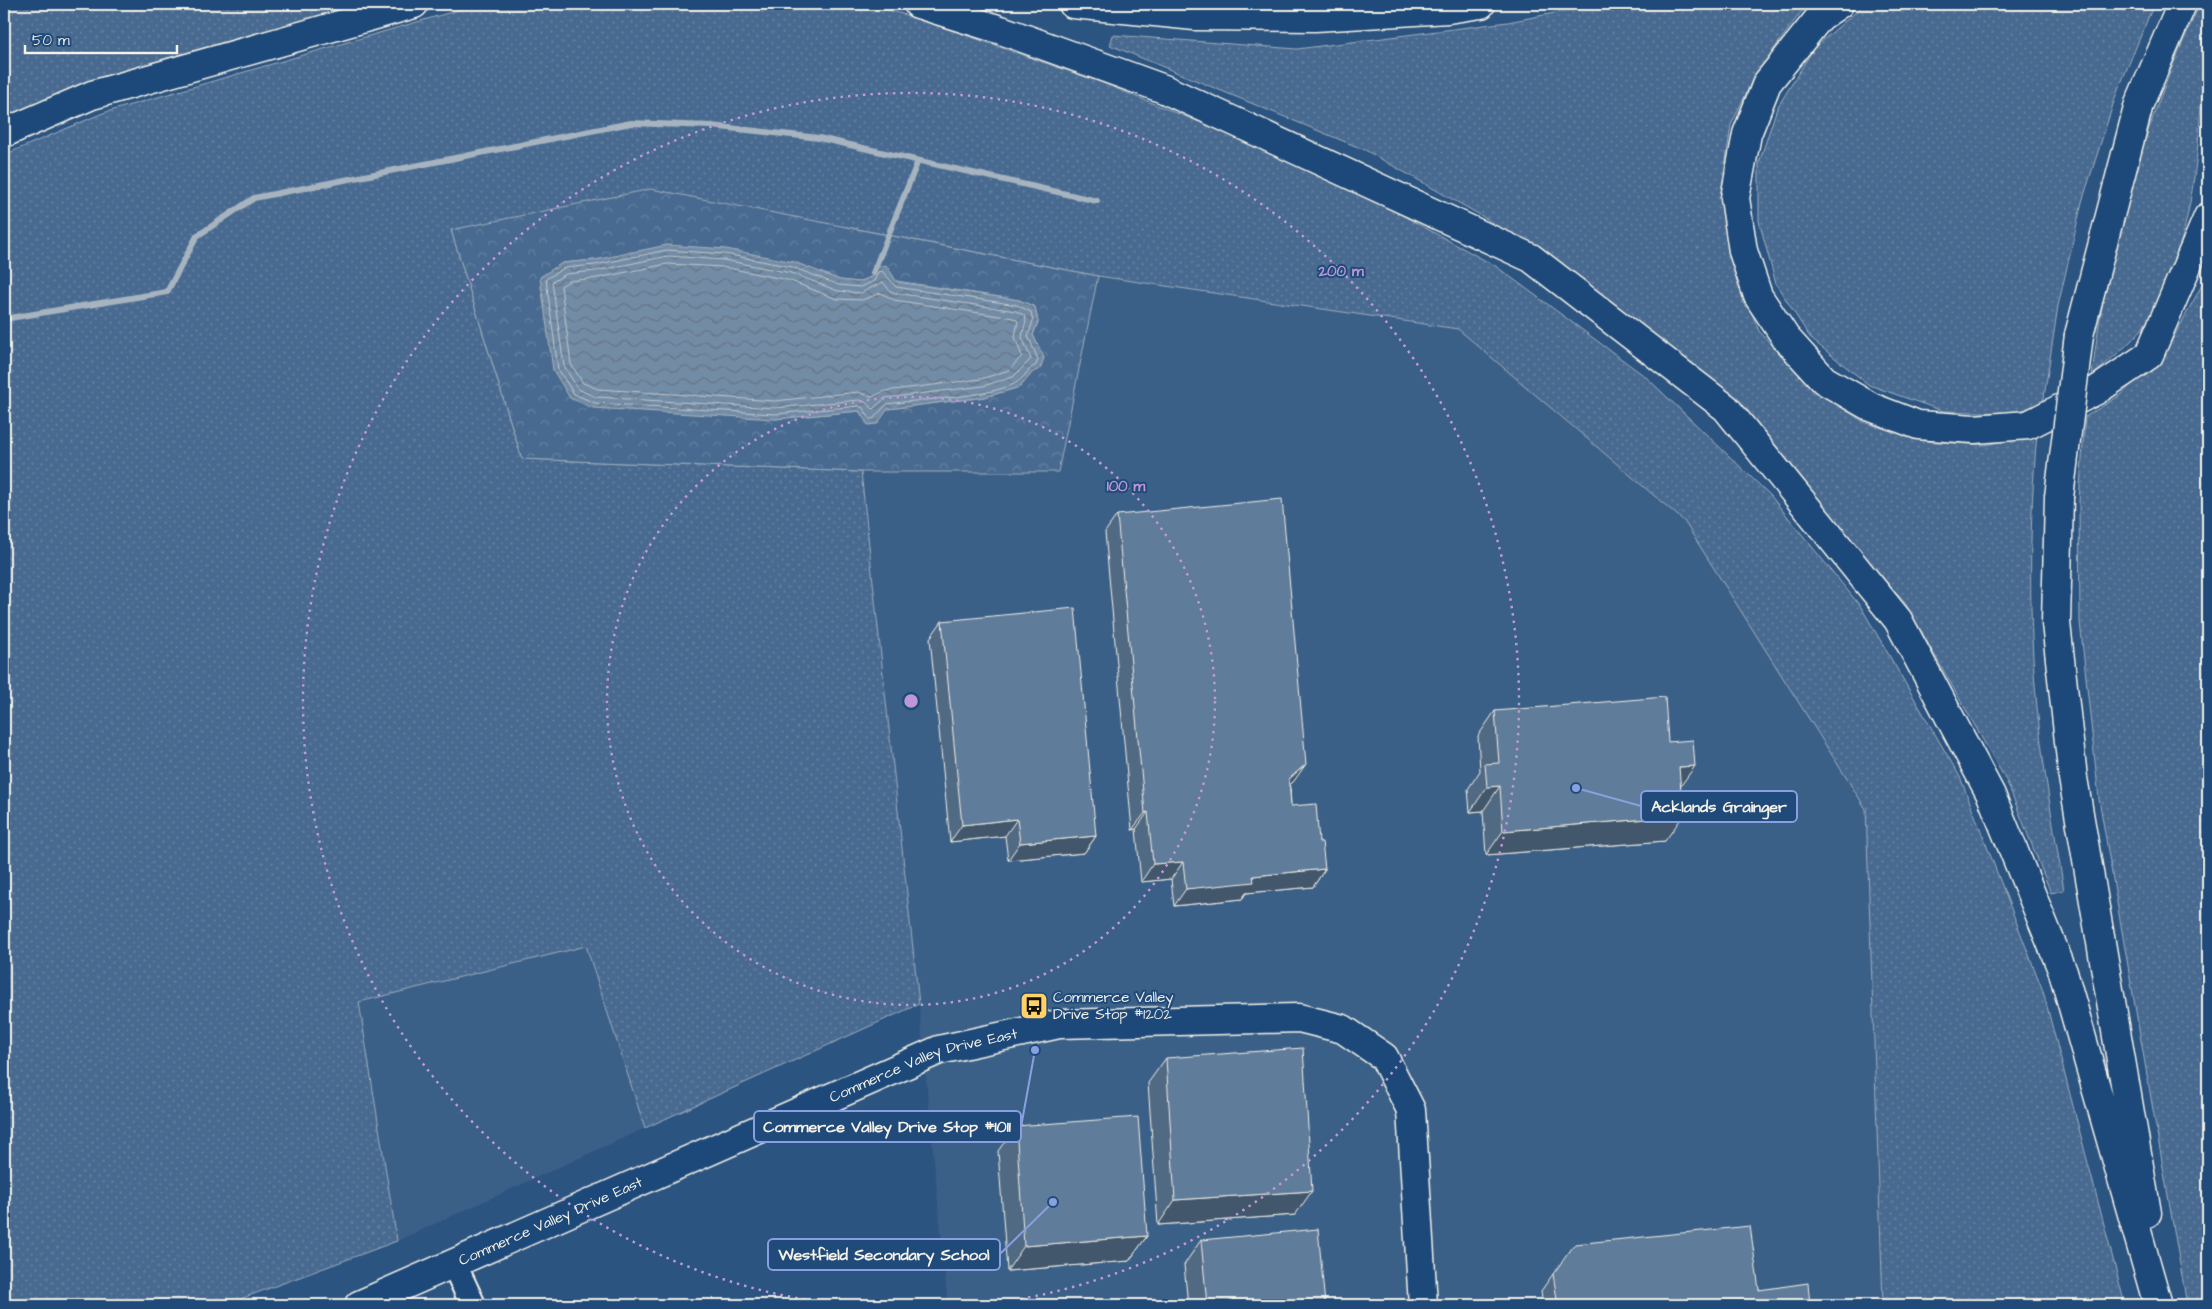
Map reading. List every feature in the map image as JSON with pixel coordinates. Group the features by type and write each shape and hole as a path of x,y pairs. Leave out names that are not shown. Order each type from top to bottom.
{"main road":[{"path":"4,133 92,95 414,4"},
{"path":"918,4 1001,30 1164,89 1531,258 1726,408 1898,620 1992,795 2063,972 2158,1305"},
{"path":"1073,4 1195,16 1315,17 1448,9 1481,4"},
{"path":"1839,4 1820,17 1767,83 1747,134 1735,198 1742,251 1758,296 1786,338 1824,380 1872,407 1918,425 1974,429 2028,425 2097,390 2149,355 2208,217"},
{"path":"2162,1305 2072,778 2056,623 2060,496 2079,335 2139,104 2182,4"},
{"name":"Commerce Valley Drive East","path":"359,1305 939,1050 1059,1024 1299,1018 1343,1029 1384,1057 1412,1110 1423,1305"}],"street":[{"path":"454,1264 473,1305"}],"shaded area":[{"path":"1098,276 1458,329 1684,521 1866,809 1883,1305 948,1305 919,1004 861,472 1058,472"},
{"path":"586,946 645,1128 397,1241 359,1002"}],"green space":[{"path":"4,4 355,4 356,8 124,76 4,117"},
{"path":"479,4 867,4 920,19 1100,82 1323,172 1497,267 1646,377 1770,495 1861,607 1960,777 2043,991 2125,1305 1883,1305 1866,809 1684,521 1458,329 1098,276 847,227 451,230 522,459 861,472 919,1004 645,1128 586,946 359,1002 397,1241 224,1305 4,1305 4,155 103,113"},
{"path":"1601,4 1812,4 1801,12 1755,75 1731,125 1722,188 1730,259 1759,331 1812,389 1866,423 1923,441 1985,445 2037,434 2031,536 2034,673 2042,753 2064,890 2051,893 2007,782 1905,603 1746,420 1639,323 1482,216 1365,150 1110,45 1113,35 1297,49 1508,22"},
{"path":"1865,4 2154,4 2116,95 2082,202 2058,306 2043,404 2013,413 1943,411 1869,385 1811,339 1776,284 1759,221 1759,163 1777,108 1814,48"},
{"path":"2200,4 2204,4 2199,127 2188,213 2178,253 2163,292 2144,326 2127,345 2092,376 2107,280 2131,186 2145,139 2162,93"},
{"path":"651,189 1098,276 1058,472 861,472 522,459 451,230","holes":["595,260 794,262 840,280 859,282 871,277 1019,300 1035,307 1038,322 1033,335 1044,358 1020,387 985,397 888,409 868,424 859,411 775,419 562,263"]},
{"path":"2208,261 2208,1305 2187,1305 2099,799 2080,622 2079,501 2085,417 2122,394 2170,344 2202,285"}],"water":[{"path":"667,245 726,249 794,262 840,280 859,282 871,277 874,267 886,265 897,282 1019,300 1035,307 1038,322 1033,335 1044,358 1040,369 1033,372 1020,387 985,397 888,409 877,424 868,425 859,411 775,419 593,408 570,398 553,370 540,277 562,263 595,260"}],"building":[{"path":"1282,499 1306,764 1289,779 1291,806 1316,804 1319,842 1322,842 1325,869 1253,876 1254,882 1186,889 1183,862 1153,864 1148,812 1145,813 1117,515"},
{"path":"1075,608 1096,836 1020,843 1017,819 962,825 942,621"},
{"path":"1665,697 1668,742 1693,740 1695,766 1679,767 1683,816 1503,831 1500,786 1487,787 1485,764 1499,763 1495,711"},
{"path":"1303,1048 1312,1191 1175,1200 1166,1058"},
{"path":"1138,1117 1147,1236 1024,1246 1016,1126"},
{"path":"1750,1226 1759,1290 1808,1283 1810,1305 1558,1305 1553,1274 1575,1244"},
{"path":"1318,1229 1325,1305 1207,1305 1201,1240"}],"waterway":[{"path":"4,319 167,292 197,236 254,198 631,123 711,126 819,138 1097,201"},
{"path":"873,273 918,161"}],"place":[{"name":"Acklands Grainger","path":"1576,788"},
{"name":"Commerce Valley Drive Stop #1202","path":"1034,1006"},
{"name":"Commerce Valley Drive Stop #1011","path":"1035,1050"},
{"name":"Westfield Secondary School","path":"1053,1202"}]}
